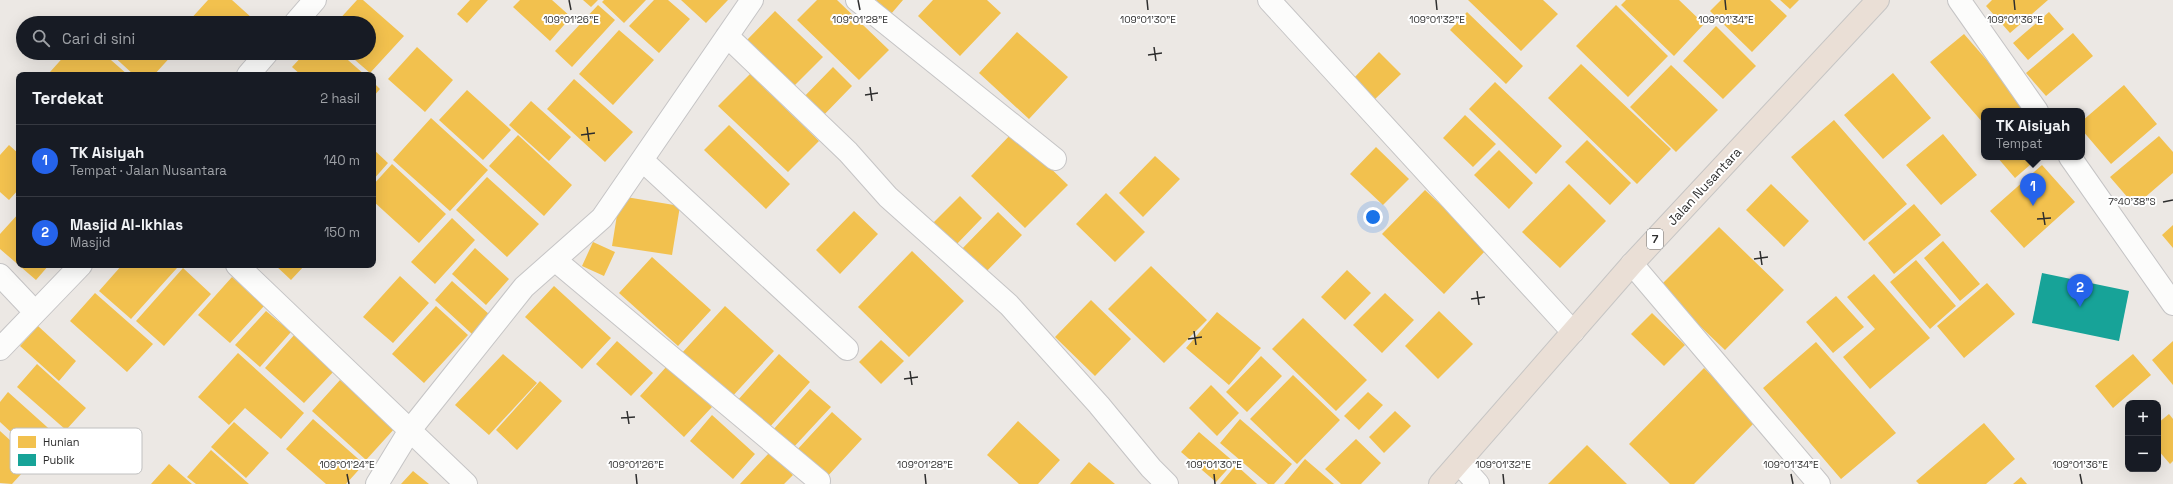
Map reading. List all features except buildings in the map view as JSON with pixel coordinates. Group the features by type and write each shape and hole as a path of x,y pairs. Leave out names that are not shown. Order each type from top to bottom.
{"highway":[{"name":"Jalan Nusantara","path":"1440,484 1632,264 1878,0"}],"street":[{"path":"301,16 316,0"},
{"path":"377,484 410,430 524,287 602,218 752,0"},
{"path":"858,0 1055,159"},
{"path":"1269,0 1573,332"},
{"path":"1959,0 2035,108"},
{"path":"727,36 848,152 888,197 1008,305 1099,405 1151,468 1167,484"},
{"path":"251,72 262,60"},
{"path":"642,160 847,349"},
{"path":"2072,160 2173,304"},
{"path":"555,260 819,481"},
{"path":"1632,264 1819,484"},
{"path":"0,350 78,268"},
{"path":"239,268 466,484"},
{"path":"0,276 35,312"},
{"path":"1459,463 1478,484"}],"place":[{"name":"TK Aisiyah","path":"2033,206"},
{"name":"Masjid Al-Ikhlas","path":"2080,307"}]}
